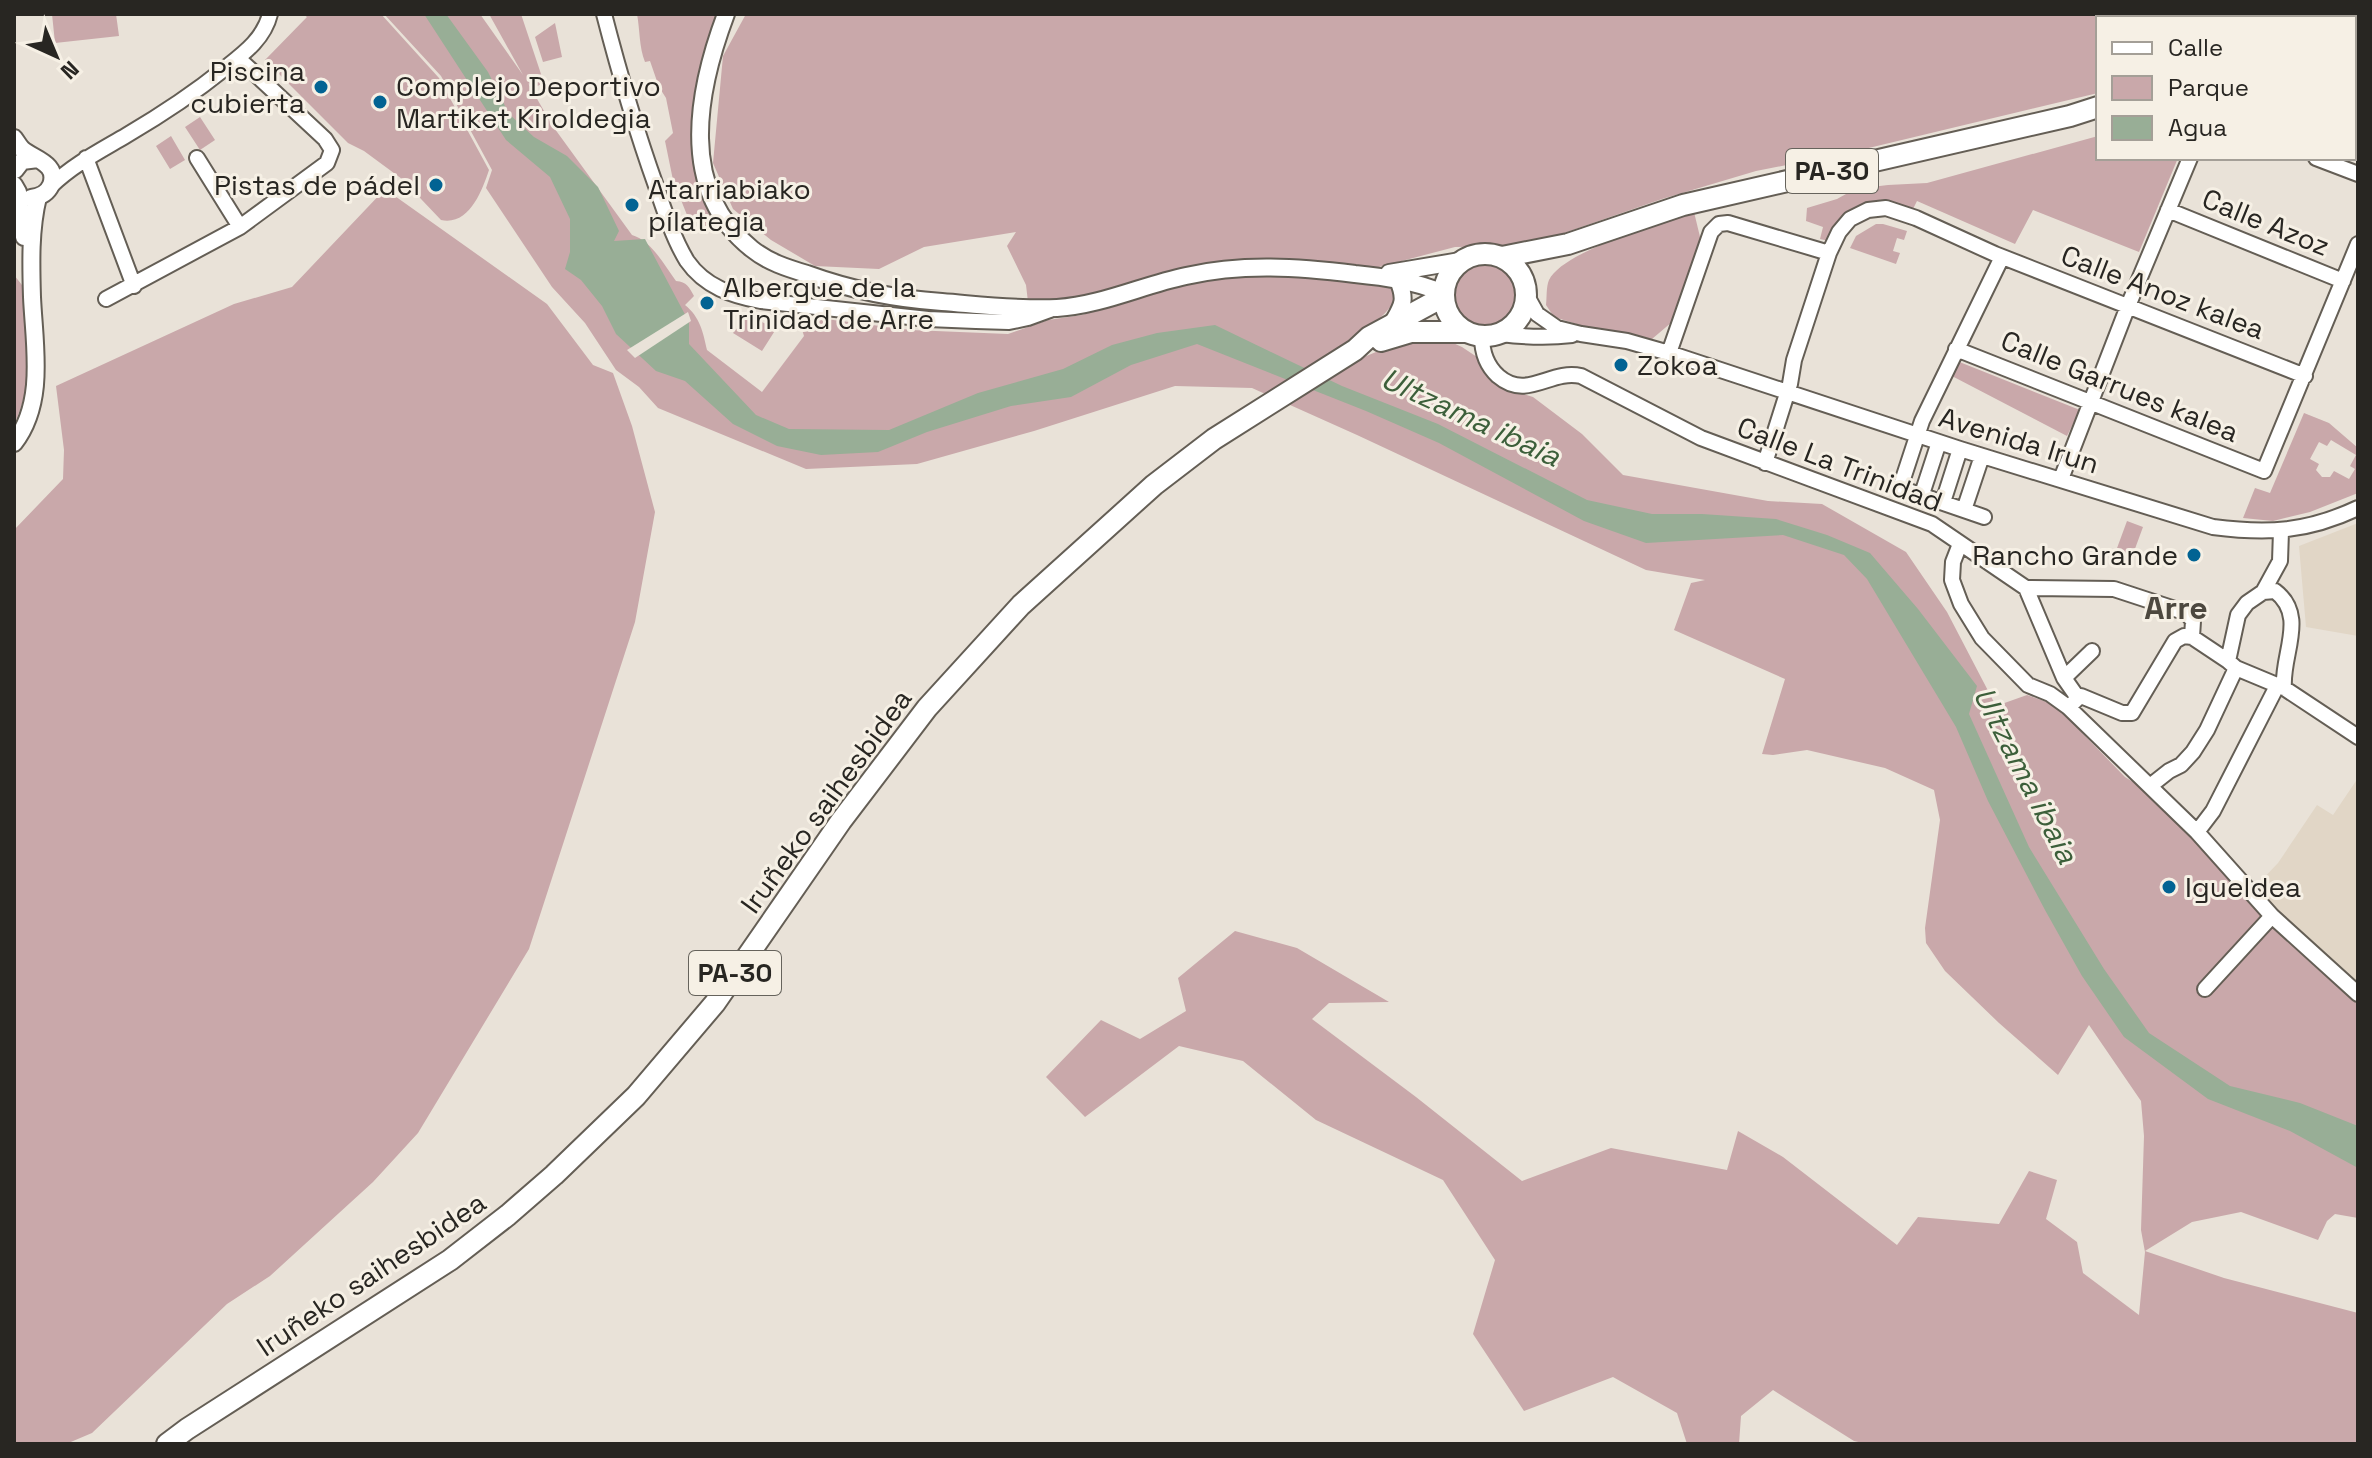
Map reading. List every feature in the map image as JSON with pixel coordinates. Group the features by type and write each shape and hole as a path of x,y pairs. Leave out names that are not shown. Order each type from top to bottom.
{"highway":[{"name":"PA-30","path":"1460,261 1481,253 1502,257 1568,244 1683,205 2054,120 2096,108"},
{"name":"PA-30","path":"1482,334 1514,324 1523,311 1526,290 1544,262 1568,244"},
{"path":"1502,257 1517,268 1526,290"},
{"path":"1460,261 1446,278 1443,295 1449,317 1482,334"},
{"name":"Iruñeko saihesbidea","path":"167,1444 450,1260 554,1175 636,1096 715,1003 841,821 927,708 1021,605 1154,485 1232,426 1369,337 1443,295"},
{"name":"Iruñeko saihesbidea","path":"1347,354 1411,332 1482,334"}],"main road":[{"path":"726,14 712,50 702,93 701,151 704,173 717,206 738,235 752,249 774,263 839,286 903,299 1056,308 1086,304 1186,276 1236,267 1323,270 1375,276 1417,282 1443,295"},
{"path":"14,138 22,149 41,160 52,173 32,219 32,294 37,368 30,412 14,443"},
{"path":"14,171 22,161 41,160"},
{"path":"14,163 14,171"},
{"path":"16,188 27,197 44,192"},
{"path":"16,188 32,294"},
{"path":"1375,276 1460,261"},
{"path":"1392,324 1403,305 1403,292 1398,280"}],"street":[{"path":"44,192 86,158 204,86 257,41 266,29 270,14"},
{"path":"604,14 668,219 685,255 701,276 718,289 761,301 863,313 976,321 1009,322 1056,308"},
{"path":"106,299 240,227 327,163 332,150 325,139 238,58"},
{"path":"41,160 53,165 65,165 86,158"},
{"path":"86,158 134,286"},
{"path":"197,158 240,227"},
{"path":"2061,479 2189,160"},
{"path":"2321,160 2358,174"},
{"name":"Calle Anoz kalea","path":"1765,463 1829,253 1839,232 1850,219 1868,210 1886,208 1916,218 2002,257 2305,376"},
{"name":"Calle Azoz","path":"2168,210 2343,281"},
{"path":"1669,353 1711,232 1719,224 1728,223 1829,253"},
{"path":"2305,376 2358,244"},
{"name":"Calle Garrues kalea","path":"1916,435 2002,257"},
{"path":"1526,290 1537,314 1547,322 1581,334"},
{"path":"1482,334 1555,338 1581,334"},
{"name":"Calle La Trinidad","path":"1482,334 1482,352 1493,371 1506,382 1523,387 1570,373 1581,376 1701,438 1932,524 2026,588"},
{"name":"Avenida Irun","path":"1581,334 1627,341 1669,353 1916,435 2213,527 2281,531 2337,518 2358,508"},
{"name":"Calle Garrues kalea","path":"1956,349 2264,471 2305,376"},
{"path":"1916,435 1900,488 1984,517"},
{"path":"1922,494 1939,442"},
{"path":"1943,502 1960,449"},
{"path":"1964,510 1982,456"},
{"path":"2150,786 2181,765 2207,730 2232,665 2238,615 2247,603 2263,592 2280,561 2281,531"},
{"path":"1960,544 1953,562 1952,580 1961,604 1982,638 2028,685 2073,703"},
{"path":"2192,637 2193,621 2187,613 2114,589 2026,588 2073,703 2197,832 2272,916 2358,994"},
{"path":"2197,832 2213,811 2280,687 2293,625 2283,597 2275,591 2263,592"},
{"path":"2073,703 2081,696 2122,713 2132,713 2175,641 2184,636 2192,637 2232,665 2280,687 2358,737"},
{"path":"2064,678 2092,651"},
{"path":"2205,989 2272,916"}],"shaded area":[{"path":"2358,523 2358,636 2306,627 2299,546"},
{"path":"2358,778 2358,995 2268,920 2278,910 2256,886 2278,863 2317,805 2333,815"}],"green space":[{"path":"52,14 116,14 119,36 55,43"},
{"name":"Complejo Deportivo Martiket Kiroldegia","path":"303,14 381,14 439,78 489,170 478,197 467,212 459,218 441,220 402,179 348,143 265,60 307,17"},
{"path":"384,14 480,14 523,75 489,14 521,14 544,83 533,88 528,83 552,125 632,235 652,248 676,281 683,282 689,288 694,296 685,305 697,320 707,350 762,392 804,336 799,320 810,317 911,330 1008,334 1048,320 1082,315 1181,283 1224,275 1392,283 1397,293 1390,307 1353,337 1364,357 1412,337 1442,338 1477,357 1489,378 1498,386 1533,397 1582,434 1623,475 1768,501 1822,504 1906,552 1947,612 1996,706 2027,695 2055,705 2125,777 2149,792 2264,915 2358,994 2358,1218 2335,1214 2327,1221 2318,1240 2241,1212 2192,1222 2145,1251 2224,1278 2358,1313 2358,1444 1867,1444 1854,1441 1773,1390 1741,1416 1739,1444 1687,1444 1677,1413 1613,1377 1524,1411 1473,1334 1495,1260 1443,1180 1316,1120 1243,1061 1179,1046 1085,1117 1046,1077 1101,1020 1140,1039 1186,1011 1178,978 1235,931 1297,948 1389,1002 1329,1003 1312,1019 1522,1181 1611,1148 1727,1170 1738,1131 1783,1157 1897,1245 1918,1217 1999,1224 2029,1171 2057,1180 2046,1219 2077,1242 2083,1273 2139,1315 2145,1252 2141,1230 2144,1136 2141,1101 2089,1025 2058,1075 1945,971 1926,943 1925,928 1940,820 1934,790 1885,768 1807,750 1762,754 1785,679 1674,630 1691,583 1705,580 1646,570 1252,388 1175,386 917,464 806,469 658,408 639,387 616,370 585,323 552,287 486,188 492,170 441,76"},
{"path":"637,14 718,14 700,73 693,138 699,183 722,227 706,226 687,215 673,180 665,141 673,133 666,98 650,61 645,62"},
{"path":"746,14 2290,14 2096,16 2096,93 1852,152 1756,171 1662,199 1544,240 1517,246 1455,247 1375,268 1230,260 1088,295 1028,302 1026,285 1007,246 1016,232 924,247 879,269 815,266 771,240 733,209 713,163 723,56"},
{"path":"2358,14 2358,117 2356,16 2351,16"},
{"path":"555,23 562,57 543,62 535,37"},
{"path":"200,117 215,140 200,150 185,127"},
{"path":"171,136 185,160 170,169 156,146"},
{"path":"2096,137 2096,160 2177,160 2139,252 2033,210 2015,244 1917,201 1913,209 1884,202 1856,207 1841,219 1829,241 1820,239 1823,227 1806,221 1807,208 1837,199 1855,189 1927,183"},
{"path":"385,189 547,304 593,365 613,373 632,426 655,512 635,622 529,949 418,1133 373,1182 270,1276 227,1304 92,1433 66,1444 14,1444 14,530 63,479 64,450 56,386 234,304 292,287"},
{"path":"1694,212 1701,241 1672,322 1652,339 1583,326 1554,317 1546,305 1547,289 1549,280 1558,269 1593,248"},
{"path":"1876,224 1907,231 1904,240 1897,238 1893,251 1900,253 1896,264 1850,248 1856,236"},
{"path":"1483,264 1501,270 1509,278 1515,296 1509,314 1501,322 1483,328 1465,322 1457,314 1451,296 1457,278 1465,270"},
{"path":"14,275 22,285 27,373 21,408 14,424"},
{"path":"748,315 776,329 762,351 733,333"},
{"path":"1957,361 2080,410 2067,436 1950,375"},
{"path":"2304,413 2329,423 2358,448 2358,493 2310,512 2273,521 2243,518 2255,488 2270,493","holes":["2331,440 2356,455 2350,466 2355,469 2349,479 2334,471 2330,477 2322,477 2316,470 2319,464 2310,459 2319,442 2327,446"]},
{"path":"2127,521 2143,527 2129,565 2113,559"}],"water":[{"path":"424,14 446,14 488,72 509,114 534,137 567,156 598,187 619,231 614,241 645,239 689,322 689,344 756,415 789,429 889,430 978,393 1063,369 1112,345 1157,333 1215,325 1342,386 1438,424 1587,500 1652,514 1776,519 1870,553 1977,686 1969,714 2029,847 2104,969 2149,1033 2230,1086 2300,1103 2358,1126 2358,1168 2290,1131 2208,1099 2124,1037 2082,976 2045,910 1988,801 1956,727 1867,579 1844,555 1783,535 1646,543 1584,521 1439,443 1197,344 1131,365 1071,397 1011,406 927,432 878,452 821,455 777,446 733,424 685,381 656,371 616,334 602,306 581,280 565,269 570,252 570,219 550,177 506,140"}],"pier":[{"path":"688,312 691,321 635,358 627,350"}],"place":[{"name":"Piscina cubierta","path":"321,87"},
{"name":"Complejo Deportivo Martiket Kiroldegia","path":"380,102"},
{"name":"Pistas de pádel","path":"436,185"},
{"name":"Atarriabiako pílategia","path":"632,205"},
{"name":"Albergue de la Trinidad de Arre","path":"707,303"},
{"name":"Zokoa","path":"1621,365"},
{"name":"Rancho Grande","path":"2194,555"},
{"name":"Igueldea","path":"2169,887"}],"district":[{"name":"Arre","path":"2176,608"}],"water label":[{"name":"Ultzama ibaia","path":"1471,417"},
{"name":"Ultzama ibaia","path":"2026,775"}]}
